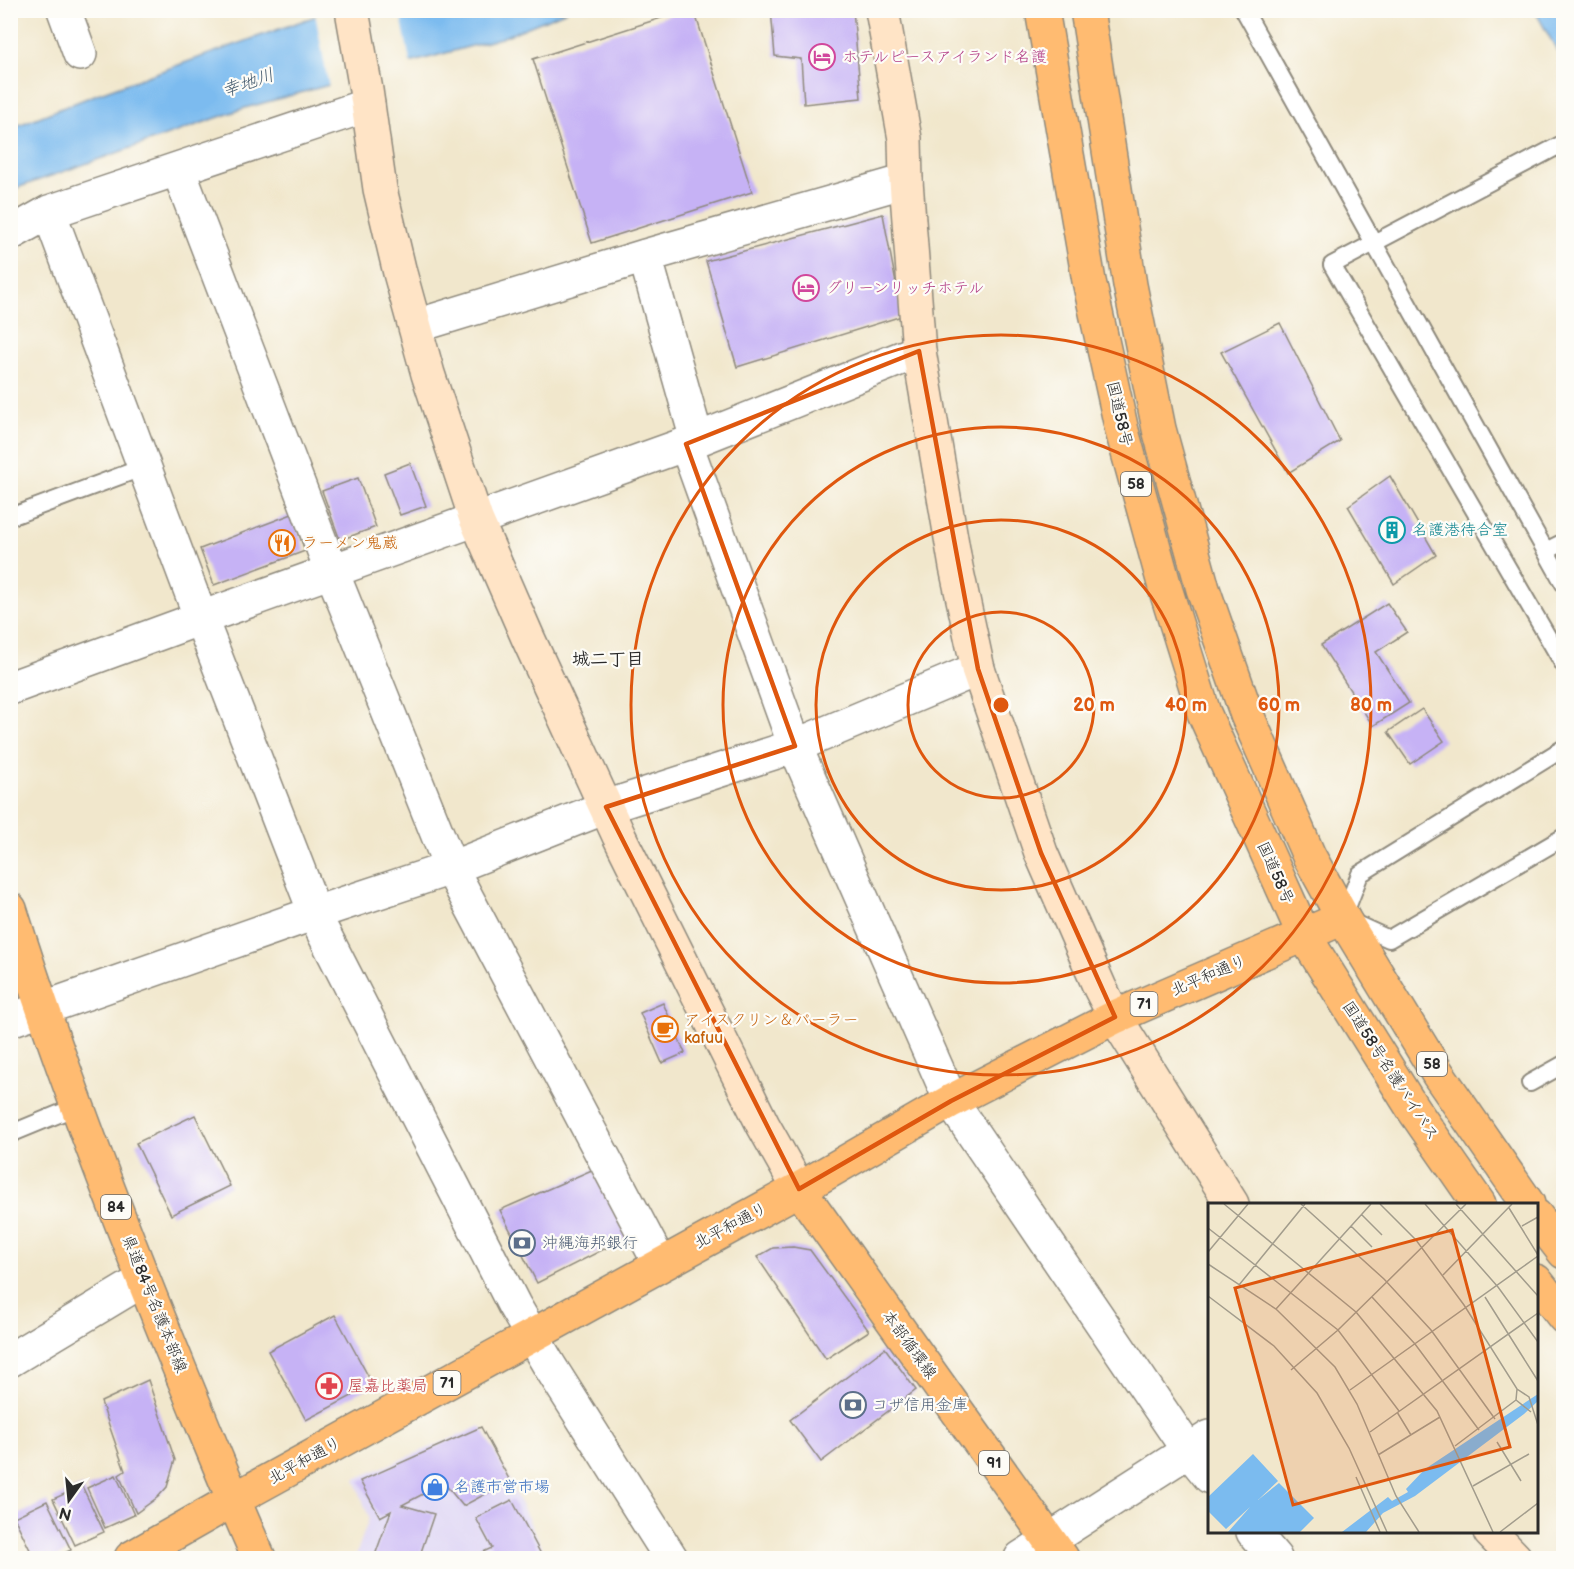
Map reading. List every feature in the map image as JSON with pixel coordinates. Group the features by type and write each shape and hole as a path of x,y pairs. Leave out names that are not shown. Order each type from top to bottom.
{"main road":[{"name":"国道58号","path":"1042,10 1089,281 1122,431 1166,591 1204,713 1304,935"},
{"name":"58","path":"1087,10 1130,285 1159,429 1203,589 1247,715 1309,856 1342,918 1438,1074 1527,1203"},
{"name":"県道84号名護本部線","path":"10,909 42,1010 143,1280 259,1558"},
{"name":"北平和通り","path":"131,1558 660,1264 799,1190 951,1101 1115,1017 1342,918"},
{"name":"国道58号名護バイパス","path":"1304,935 1413,1109 1478,1203"},
{"name":"本部循環線","path":"799,1190 1056,1550"},
{"path":"1538,1219 1563,1252"},
{"path":"1538,1284 1563,1317"}],"street":[{"path":"64,10 80,54"},
{"path":"352,10 380,189 400,273 428,374 476,519 606,807 763,1125 799,1190"},
{"path":"882,10 905,139 919,351 956,567 978,669 1041,853 1100,988 1115,1017 1231,1203"},
{"path":"10,234 49,212 178,169 367,98"},
{"path":"178,169 332,572 451,868 660,1264"},
{"path":"416,326 645,256 906,181"},
{"path":"49,212 315,914 532,1336 671,1558"},
{"path":"645,256 691,442 795,746 951,1101 1199,1444 1208,1474"},
{"path":"10,688 691,442 919,351"},
{"path":"10,1020 451,868 606,807 795,746 978,669"},
{"path":"10,1360 143,1280"},
{"path":"1021,1558 1056,1550 1199,1444"},
{"path":"1255,1533 1275,1558"},
{"path":"1491,1533 1515,1558"}],"lane":[{"path":"1244,10 1563,584"},
{"path":"1563,151 1560,145 1332,265 1563,665"},
{"path":"10,516 144,467"},
{"path":"1546,551 1563,542"},
{"path":"1563,748 1360,874 1342,918 1389,939 1563,837"},
{"path":"1530,1083 1563,1064"},
{"path":"10,1134 78,1106"}],"highlighted area":[{"path":"919,351 978,669 1041,853 1115,1017 951,1101 799,1189 606,807 795,746 686,444"}],"shaded area":[{"name":"名護市営市場","path":"481,1426 548,1558 355,1558 369,1518 355,1479"}],"water":[{"name":"幸地川","path":"330,11 567,11 501,38 245,108 11,190 11,128 100,93"},
{"path":"1535,11 1563,11 1563,61"}],"pier":[{"path":"321,10 400,11 411,66 329,88 315,13"}],"building":[{"path":"686,10 694,10 752,192 592,243 533,59"},
{"name":"ホテルピースアイランド名護","path":"771,10 853,10 861,98 804,104 801,59 775,56"},
{"name":"グリーンリッチホテル","path":"883,214 902,316 737,367 706,261"},
{"path":"1280,323 1340,441 1288,473 1221,352"},
{"path":"410,463 426,506 400,515 384,473"},
{"name":"名護港待合室","path":"1390,476 1436,555 1394,584 1348,506"},
{"path":"358,478 376,527 340,540 322,491"},
{"path":"292,514 305,551 214,585 200,549"},
{"path":"1387,603 1407,632 1376,652 1409,703 1373,726 1321,645"},
{"path":"1422,709 1444,741 1410,764 1388,732"},
{"path":"663,1003 685,1053 662,1063 640,1013"},
{"path":"195,1115 230,1186 171,1215 136,1143"},
{"path":"594,1169 628,1237 537,1283 500,1210"},
{"path":"793,1247 810,1250 869,1331 826,1359 757,1257 773,1248"},
{"path":"335,1315 373,1385 306,1420 268,1351"},
{"name":"コザ信用金庫","path":"885,1348 916,1390 821,1462 790,1420"},
{"path":"148,1380 175,1460 167,1487 158,1497 136,1513 119,1475 125,1471 101,1402"},
{"path":"481,1427 510,1481 463,1506 444,1483 402,1505 434,1514 419,1558 374,1558 391,1511 380,1517 360,1481"},
{"path":"116,1475 134,1515 105,1528 87,1488"},
{"path":"82,1486 104,1532 75,1545 53,1499"},
{"path":"512,1500 543,1558 470,1558 492,1548 476,1518"},
{"path":"47,1501 71,1550 54,1558 34,1558 14,1517"}],"place":[{"name":"ホテルピースアイランド名護","path":"822,57"},
{"name":"グリーンリッチホテル","path":"806,288"},
{"name":"名護港待合室","path":"1392,530"},
{"name":"ラーメン鬼蔵","path":"282,543"},
{"name":"アイスクリン＆パーラー kafuu","path":"665,1029"},
{"name":"沖縄海邦銀行","path":"522,1243"},
{"name":"屋嘉比薬局","path":"329,1386"},
{"name":"コザ信用金庫","path":"853,1405"},
{"name":"名護市営市場","path":"435,1487"}],"district":[{"name":"城二丁目","path":"608,659"}]}
